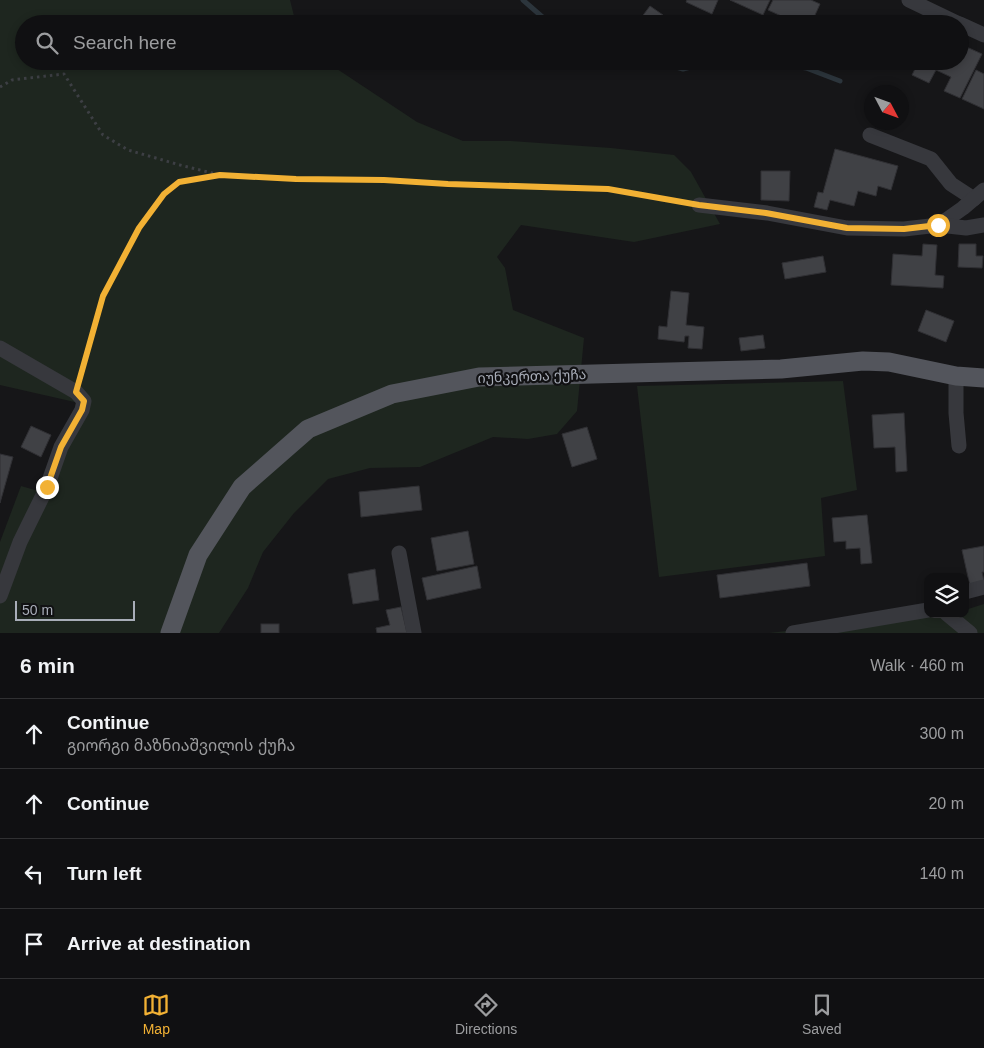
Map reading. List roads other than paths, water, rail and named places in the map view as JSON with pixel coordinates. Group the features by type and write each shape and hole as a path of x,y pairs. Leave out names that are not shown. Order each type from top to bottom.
{"main road":[{"name":"იუნკერთა ქუჩა","path":"170,633 198,555 242,487 308,430 392,394 479,377 781,369 863,361 889,362 956,376 984,378"}],"street":[{"path":"908,0 940,15"},
{"path":"969,28 984,35"},
{"path":"870,135 931,159 951,184 979,195"},
{"path":"938,225 979,195"},
{"path":"699,205 766,213 847,228 904,229 938,225 966,228 984,225"},
{"path":"0,348 76,392 84,401 82,410 61,447 47,487 20,542 0,596"},
{"path":"956,376 956,413 959,446"},
{"path":"399,553 414,633"},
{"path":"969,591 984,587"},
{"path":"792,633 924,611"},
{"path":"952,618 970,633"}],"waterway":[{"path":"523,0 540,15"},
{"path":"811,70 840,81"}]}
